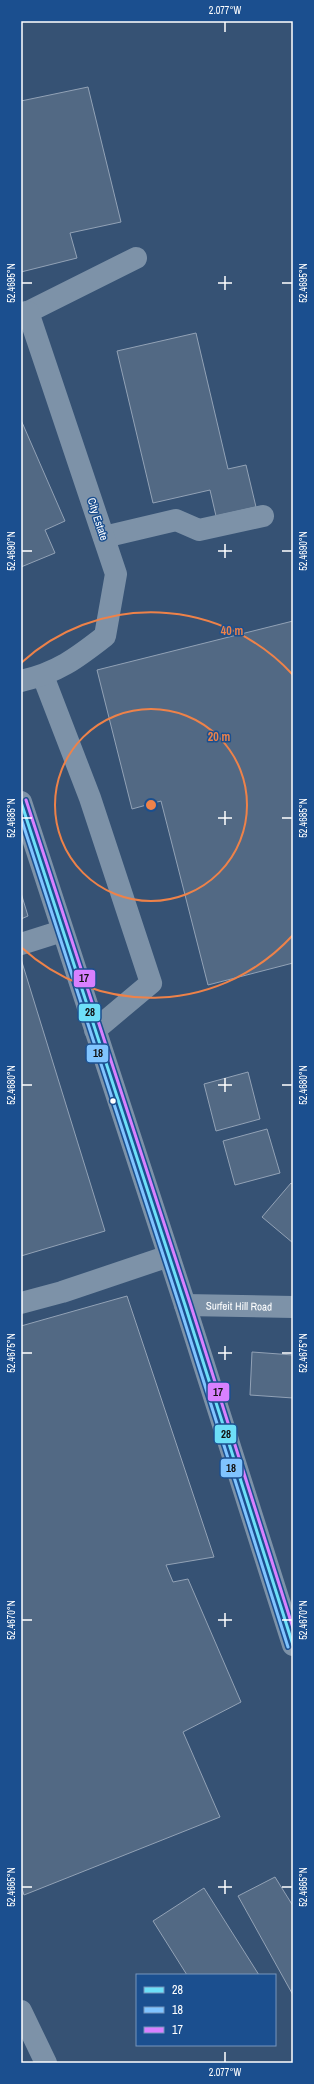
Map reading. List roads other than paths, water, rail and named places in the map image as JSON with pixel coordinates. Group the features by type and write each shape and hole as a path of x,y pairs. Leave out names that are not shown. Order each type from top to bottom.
{"street":[{"path":"25,312 136,258"},
{"name":"City Estate","path":"21,681 43,676 75,660 106,636 116,574 25,312"},
{"path":"104,537 176,520 199,530 262,516"},
{"path":"43,676 90,798 150,983 95,1030"},
{"path":"21,802 185,1305 293,1645"},
{"path":"21,944 62,931"},
{"path":"21,1303 62,1292 169,1256"},
{"name":"Surfeit Hill Road","path":"185,1305 293,1307"},
{"path":"21,2011 46,2063"}]}
